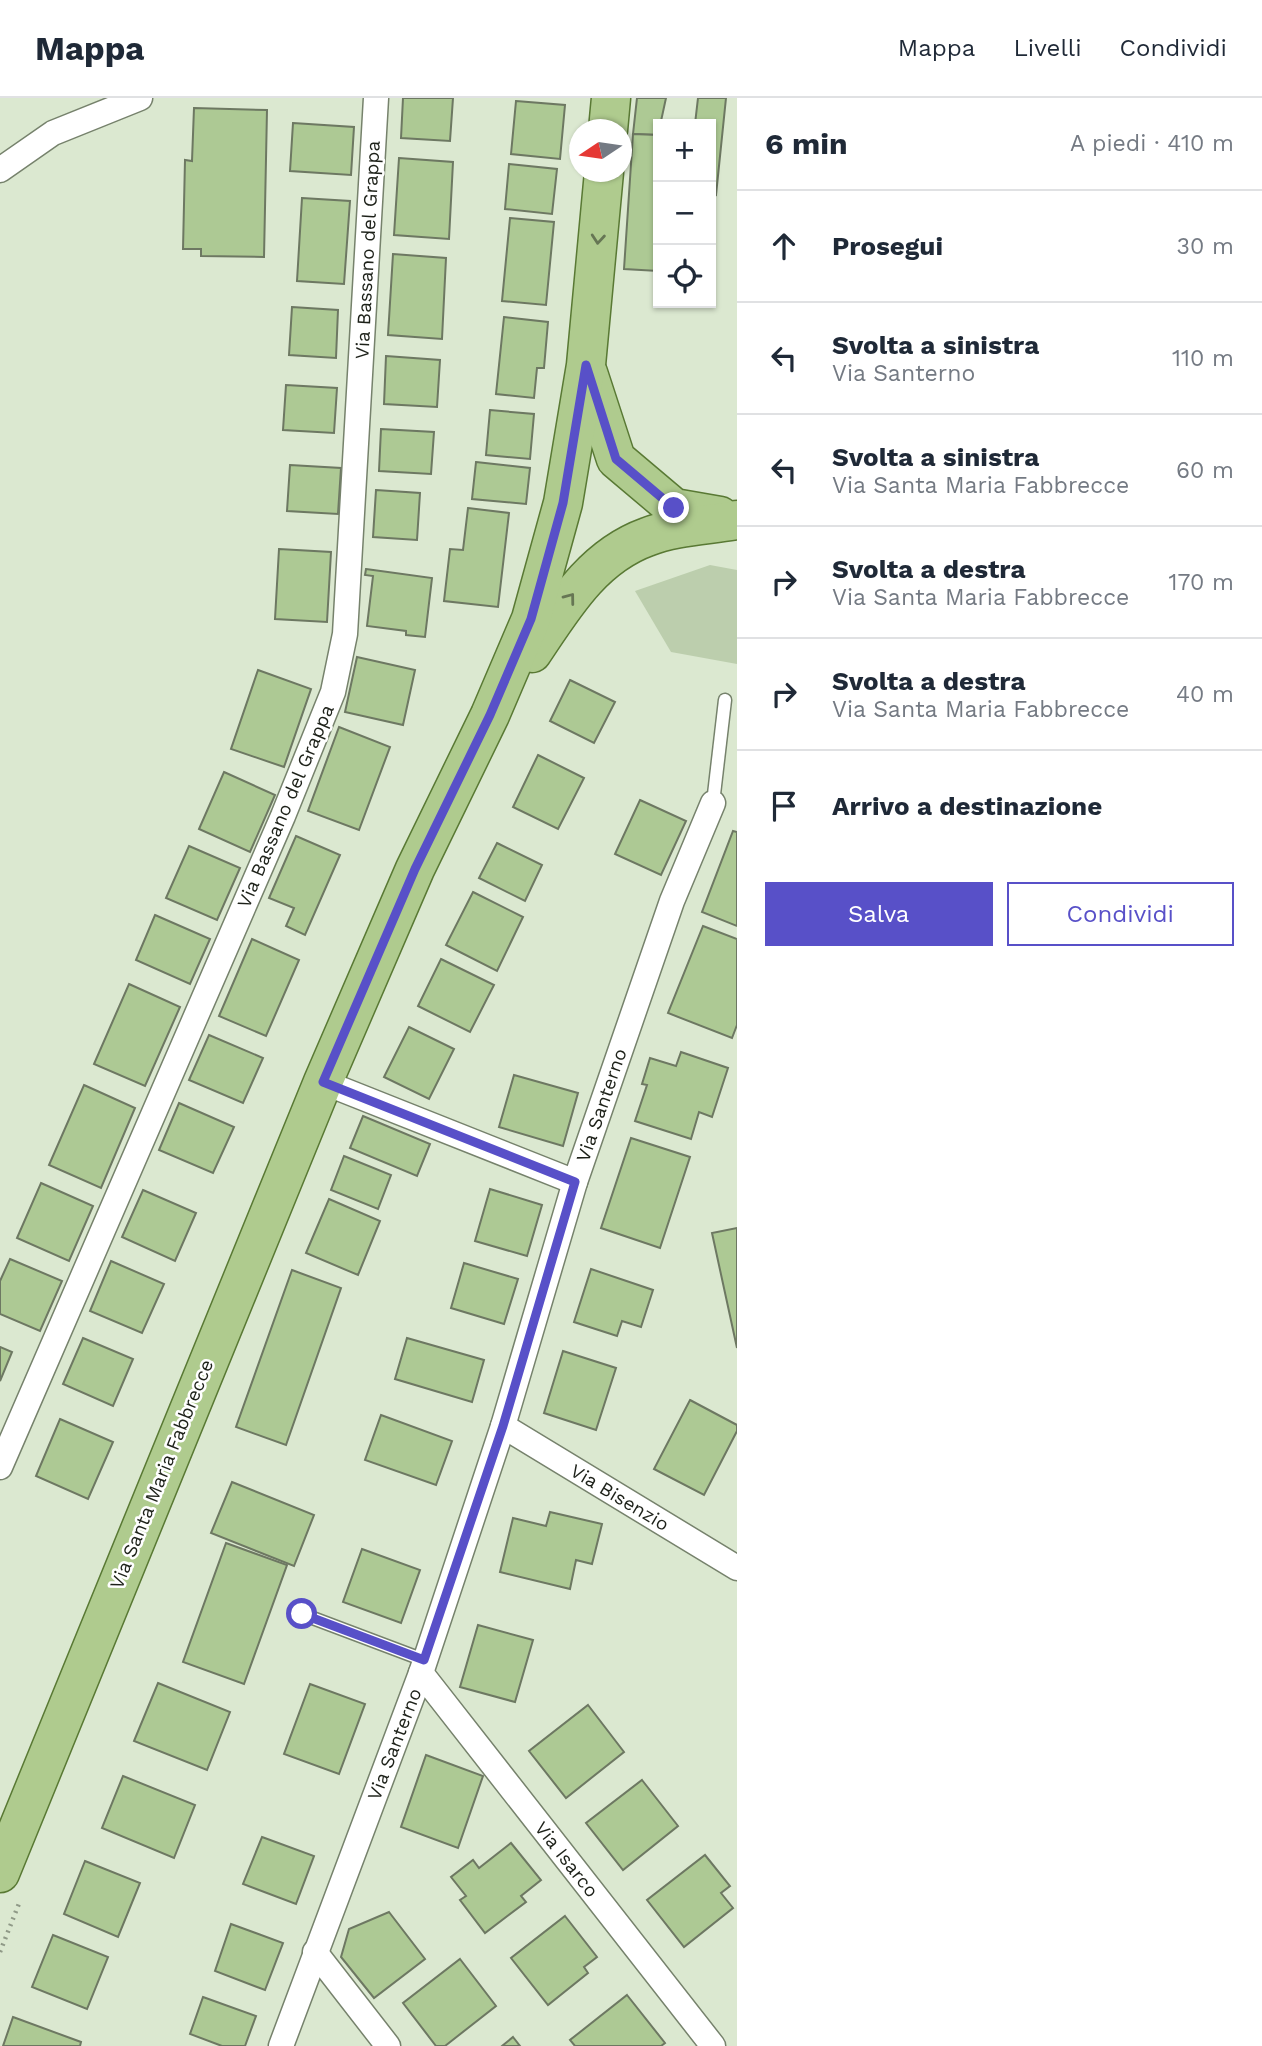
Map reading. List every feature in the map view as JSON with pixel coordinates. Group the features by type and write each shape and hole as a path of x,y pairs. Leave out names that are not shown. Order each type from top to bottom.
{"main road":[{"path":"609,119 611,98"},
{"name":"Via Santa Maria Fabbrecce","path":"1,1872 323,1082 415,869 490,715 531,619 563,503 586,365 603,182"},
{"name":"Via Santa Maria Fabbrecce","path":"586,365 616,459 674,508 737,520"},
{"name":"Via Santa Maria Fabbrecce","path":"490,715 571,596 600,564 647,536 737,520"}],"street":[{"path":"0,170 53,133 140,98"},
{"name":"Via Bassano del Grappa","path":"0,1466 283,816 333,692 345,634 376,98"},
{"name":"Via Santerno","path":"281,2046 423,1666 503,1426 575,1182 672,901 713,803"},
{"path":"323,1082 575,1182"},
{"name":"Via Bisenzio","path":"503,1426 737,1567"},
{"name":"Via Isarco","path":"423,1666 713,2046"},
{"path":"315,1952 388,2046"}],"lane":[{"path":"713,803 725,699"},
{"path":"302,1614 423,1666"}],"path":[{"path":"0,1952 22,1896 1,1872"}],"green space":[{"path":"710,565 737,570 737,664 671,652 635,591"}],"building":[{"path":"403,98 453,98 450,141 401,138"},
{"path":"637,98 666,98 661,119 653,119 653,135 633,134"},
{"path":"698,98 726,98 716,195 716,119 696,119"},
{"path":"516,101 565,105 560,159 511,154"},
{"path":"194,108 267,110 264,257 201,256 201,249 183,249 185,160 192,161"},
{"path":"293,123 354,127 351,175 290,171"},
{"path":"633,134 653,135 653,271 624,269 630,182 632,182"},
{"path":"399,158 453,162 449,239 394,235"},
{"path":"509,164 557,169 552,214 505,209"},
{"path":"302,198 350,201 344,284 297,281"},
{"path":"510,218 554,222 546,305 502,301"},
{"path":"393,254 446,258 442,339 388,335"},
{"path":"292,307 338,310 336,358 289,355"},
{"path":"504,317 548,322 544,368 537,368 534,398 496,394"},
{"path":"386,356 440,360 437,407 384,404"},
{"path":"286,385 337,388 334,433 283,430"},
{"path":"490,410 534,414 530,459 486,455"},
{"path":"381,429 434,432 431,474 379,471"},
{"path":"476,462 530,468 526,504 472,499"},
{"path":"290,465 341,468 338,514 287,511"},
{"path":"376,490 420,493 417,540 373,537"},
{"path":"468,508 509,513 498,607 444,601 450,549 463,550"},
{"path":"279,549 331,552 327,622 275,619"},
{"path":"366,569 432,578 425,637 406,635 406,631 367,626 373,576 365,575"},
{"path":"357,657 415,670 403,725 345,712"},
{"path":"258,670 311,689 284,767 231,749"},
{"path":"570,680 615,702 594,743 550,721"},
{"path":"339,727 390,747 359,830 308,811"},
{"path":"538,755 584,778 558,829 513,807"},
{"path":"224,772 275,795 250,852 199,829"},
{"path":"640,800 686,821 661,875 615,854"},
{"path":"733,831 737,832 737,926 702,912"},
{"path":"296,836 340,855 305,935 286,926 294,908 269,898"},
{"path":"497,843 542,865 525,901 479,878"},
{"path":"189,846 240,868 217,920 166,898"},
{"path":"473,892 523,917 497,971 446,945"},
{"path":"155,915 210,939 190,984 136,960"},
{"path":"703,926 737,939 737,1025 732,1038 668,1013"},
{"path":"252,939 299,960 266,1036 219,1016"},
{"path":"441,959 494,985 470,1032 418,1006"},
{"path":"129,984 180,1007 145,1086 94,1064"},
{"path":"409,1027 454,1049 429,1099 384,1077"},
{"path":"209,1035 263,1058 243,1103 189,1080"},
{"path":"681,1052 728,1068 712,1117 699,1112 691,1139 635,1121 647,1085 642,1084 650,1058 676,1066"},
{"path":"514,1075 578,1093 563,1146 499,1127"},
{"path":"84,1085 135,1108 101,1188 49,1165"},
{"path":"179,1103 234,1127 213,1173 159,1150"},
{"path":"363,1116 430,1144 417,1176 350,1148"},
{"path":"631,1138 690,1157 660,1248 601,1228"},
{"path":"344,1156 391,1175 378,1209 331,1190"},
{"path":"41,1183 93,1206 69,1261 17,1238"},
{"path":"490,1189 542,1205 527,1256 475,1241"},
{"path":"143,1190 196,1213 175,1261 122,1237"},
{"path":"329,1199 380,1221 358,1275 306,1253"},
{"path":"737,1228 737,1348 712,1233"},
{"path":"10,1259 62,1281 40,1331 0,1314 0,1281"},
{"path":"111,1261 164,1284 142,1333 90,1311"},
{"path":"464,1263 518,1279 504,1324 451,1308"},
{"path":"591,1269 653,1290 641,1327 622,1321 617,1336 574,1322"},
{"path":"292,1270 341,1288 286,1445 236,1427"},
{"path":"83,1338 133,1359 113,1406 63,1384"},
{"path":"407,1338 484,1360 472,1402 395,1379"},
{"path":"0,1347 12,1352 0,1381"},
{"path":"563,1351 616,1368 596,1430 544,1413"},
{"path":"690,1400 737,1425 737,1431 704,1495 654,1469"},
{"path":"381,1415 452,1441 436,1485 365,1460"},
{"path":"60,1419 113,1442 88,1499 36,1476"},
{"path":"232,1482 314,1515 294,1566 211,1533"},
{"path":"550,1512 602,1524 592,1564 576,1560 570,1589 500,1572 513,1518 546,1526"},
{"path":"226,1543 287,1565 244,1684 183,1662"},
{"path":"362,1549 420,1570 401,1623 343,1602"},
{"path":"478,1625 533,1640 515,1702 460,1687"},
{"path":"158,1683 230,1712 207,1770 134,1741"},
{"path":"310,1684 365,1704 339,1774 284,1754"},
{"path":"588,1705 624,1752 566,1798 529,1751"},
{"path":"426,1755 483,1776 458,1848 401,1827"},
{"path":"123,1776 195,1805 174,1858 102,1828"},
{"path":"642,1780 678,1826 623,1870 586,1823"},
{"path":"262,1837 314,1856 296,1904 243,1884"},
{"path":"511,1843 541,1880 521,1896 526,1902 485,1933 460,1900 466,1896 451,1877 473,1860 479,1868"},
{"path":"705,1855 730,1886 721,1893 733,1908 684,1947 647,1900"},
{"path":"85,1861 140,1883 118,1937 64,1914"},
{"path":"389,1912 425,1959 374,1998 341,1957 349,1929"},
{"path":"565,1916 597,1957 584,1967 588,1973 548,2005 511,1958"},
{"path":"231,1924 283,1943 265,1990 215,1971"},
{"path":"53,1935 108,1957 87,2009 32,1987"},
{"path":"460,1959 496,2006 445,2046 436,2046 403,2003"},
{"path":"627,1995 665,2043 661,2046 575,2046 570,2040"},
{"path":"203,1997 256,2016 245,2046 222,2046 190,2034"},
{"path":"13,2017 81,2042 80,2046 3,2046"},
{"path":"513,2037 520,2046 502,2046"}],"route":[{"path":"302,1614 424,1660 503,1426 575,1182 323,1082 415,869 490,715 531,619 563,503 586,365 616,459 674,508"}]}
